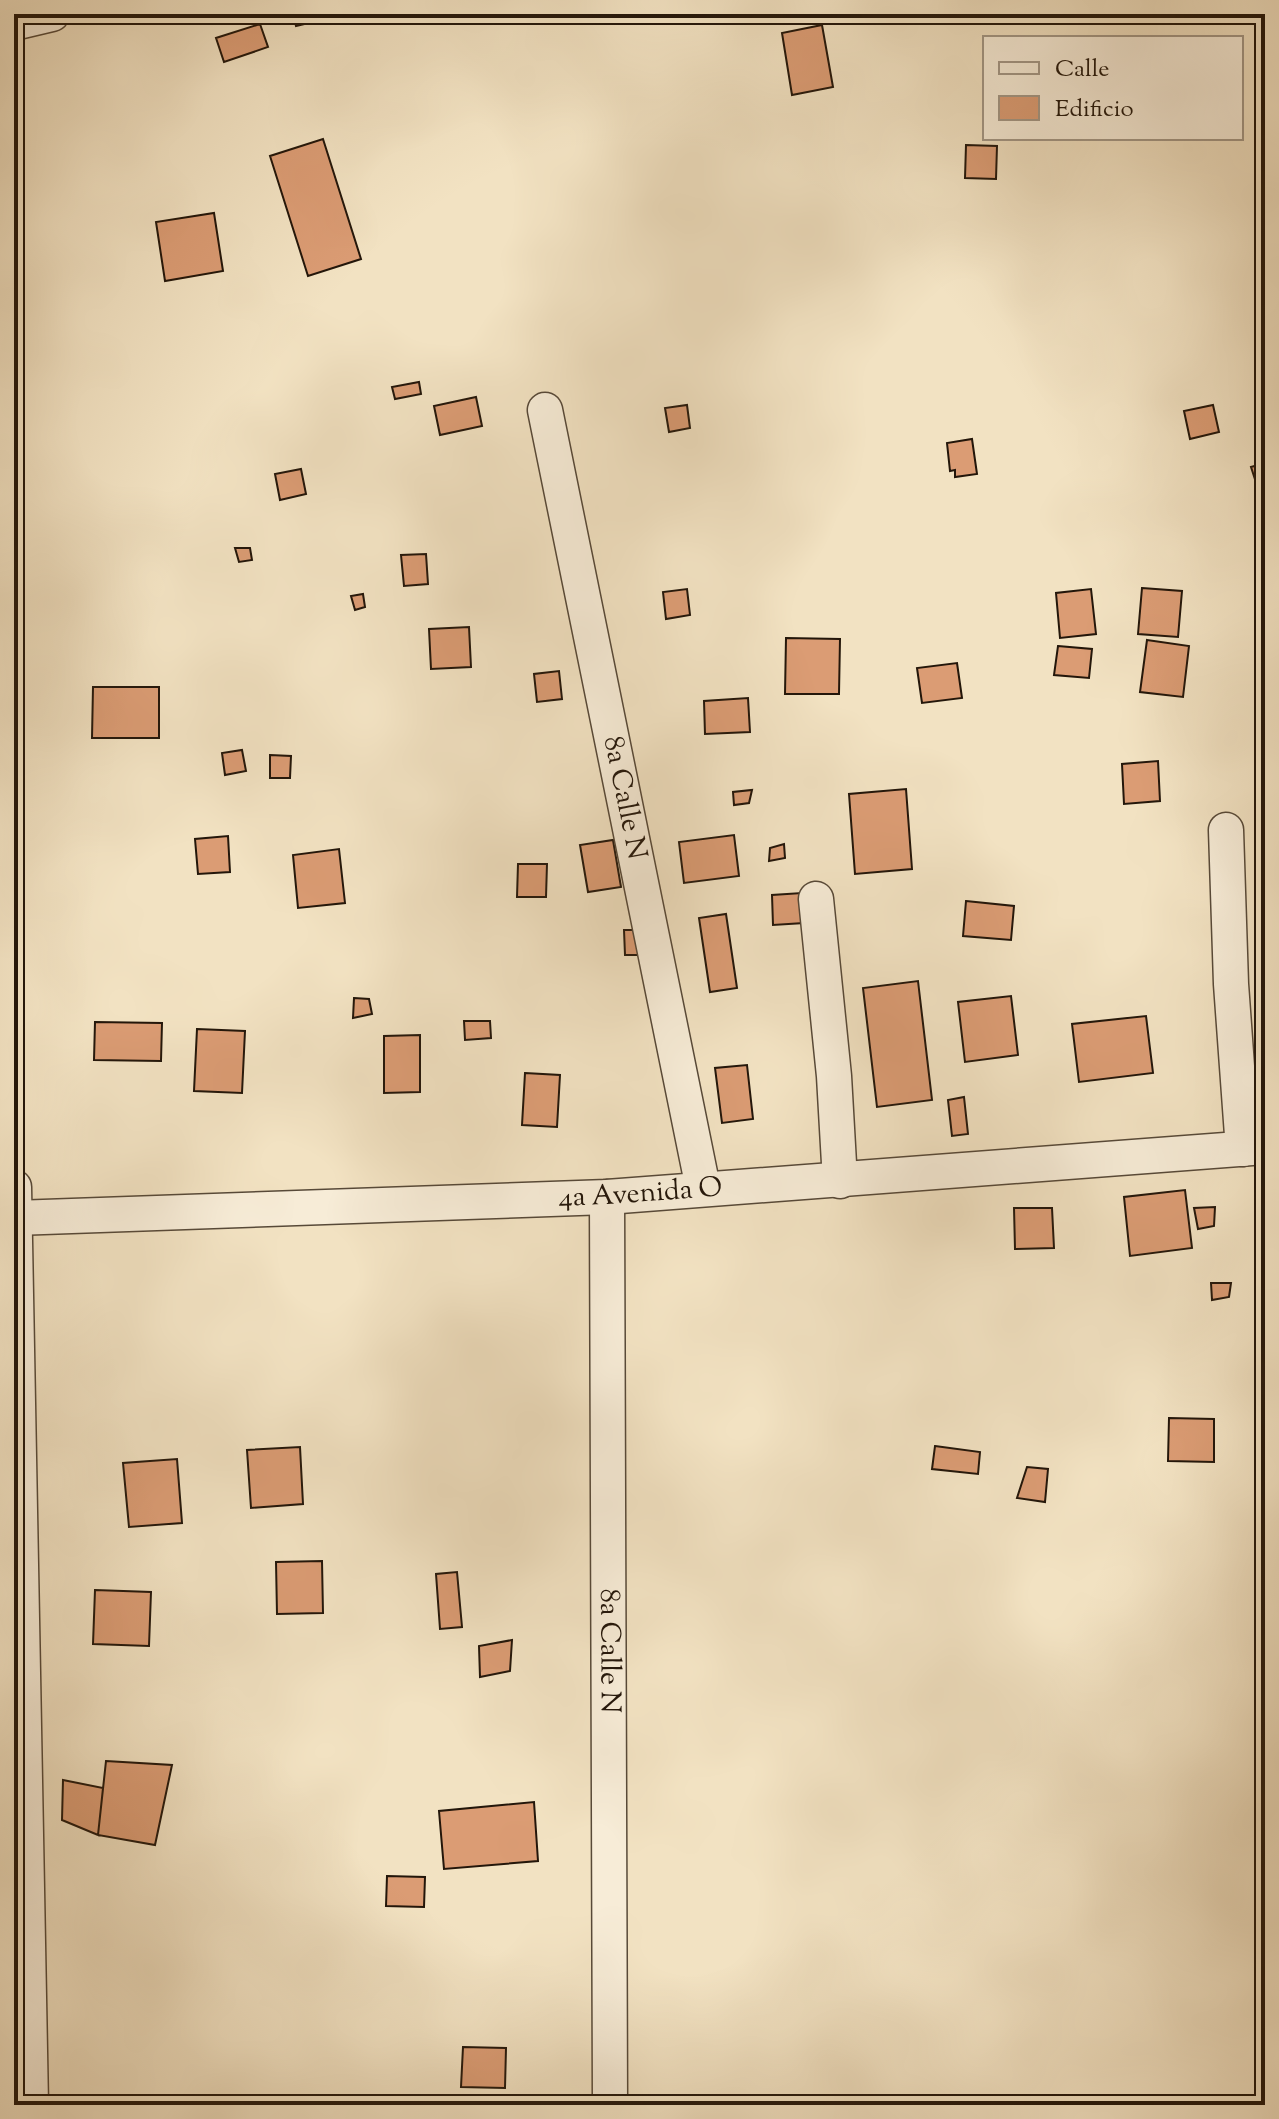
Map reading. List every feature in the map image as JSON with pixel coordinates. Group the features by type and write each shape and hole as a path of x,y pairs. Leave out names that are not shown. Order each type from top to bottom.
{"street":[{"path":"14,23 52,14"},
{"name":"8a Calle N","path":"545,410 703,1188"},
{"path":"1226,830 1231,984 1254,1148"},
{"path":"816,899 834,1076 840,1181"},
{"name":"4a Avenida O","path":"15,1218 607,1197 1254,1148"},
{"path":"14,1187 31,2105"},
{"name":"8a Calle N","path":"607,1197 610,2105"}],"building":[{"path":"293,14 334,14 334,17 296,26"},
{"path":"897,14 944,14 899,23"},
{"path":"260,24 268,47 224,62 216,38"},
{"path":"822,25 833,87 792,95 782,33"},
{"path":"323,139 361,259 308,276 270,156"},
{"path":"966,145 997,146 996,179 965,178"},
{"path":"214,213 223,271 165,281 156,222"},
{"path":"419,382 421,394 395,399 392,387"},
{"path":"476,397 482,426 440,435 434,406"},
{"path":"687,405 690,428 669,432 665,408"},
{"path":"1213,405 1219,432 1190,439 1184,411"},
{"path":"972,439 977,474 955,477 955,470 950,471 947,443"},
{"path":"1265,463 1265,503 1263,504 1251,467"},
{"path":"301,469 306,494 280,500 275,474"},
{"path":"235,548 250,548 252,560 239,562"},
{"path":"426,554 428,584 404,586 401,555"},
{"path":"1142,588 1182,591 1178,637 1138,634"},
{"path":"687,589 690,615 666,619 663,592"},
{"path":"1091,589 1096,634 1060,638 1056,593"},
{"path":"363,594 365,607 355,610 351,596"},
{"path":"469,627 471,667 431,669 429,629"},
{"path":"786,638 840,639 839,694 785,694"},
{"path":"1147,640 1189,646 1183,697 1140,692"},
{"path":"1058,646 1092,649 1089,678 1054,675"},
{"path":"1255,660 1265,660 1265,696 1255,697"},
{"path":"957,663 962,698 922,703 917,668"},
{"path":"559,671 562,699 537,702 534,674"},
{"path":"93,687 159,687 159,738 92,738"},
{"path":"748,698 750,732 705,734 704,701"},
{"path":"242,750 246,771 225,775 222,753"},
{"path":"270,755 291,756 290,778 270,778"},
{"path":"1158,761 1160,801 1124,804 1122,764"},
{"path":"906,789 912,869 855,874 849,794"},
{"path":"752,790 749,803 734,805 733,792"},
{"path":"734,835 739,876 684,883 679,842"},
{"path":"228,836 230,872 198,874 195,839"},
{"path":"613,840 621,887 588,892 580,845"},
{"path":"784,844 785,858 769,861 770,848"},
{"path":"339,849 345,903 298,908 293,855"},
{"path":"518,864 547,864 546,897 517,897"},
{"path":"802,893 804,923 773,925 772,895"},
{"path":"966,901 1014,906 1011,940 963,936"},
{"path":"726,914 737,988 710,992 699,918"},
{"path":"624,930 649,930 650,955 625,955"},
{"path":"918,981 932,1100 877,1107 863,988"},
{"path":"1011,996 1018,1055 965,1062 958,1002"},
{"path":"354,998 369,999 372,1014 353,1018"},
{"path":"1146,1016 1153,1073 1079,1082 1072,1024"},
{"path":"464,1021 490,1021 491,1038 465,1040"},
{"path":"95,1022 162,1023 161,1061 94,1060"},
{"path":"197,1029 245,1031 242,1093 194,1091"},
{"path":"420,1035 420,1092 384,1093 384,1036"},
{"path":"747,1065 753,1119 722,1123 715,1068"},
{"path":"525,1073 560,1075 557,1127 522,1125"},
{"path":"964,1097 968,1134 952,1136 948,1100"},
{"path":"1185,1190 1192,1248 1130,1256 1124,1197"},
{"path":"1215,1207 1214,1226 1198,1229 1194,1208"},
{"path":"1014,1208 1052,1208 1054,1248 1015,1249"},
{"path":"1211,1283 1231,1283 1229,1297 1212,1300"},
{"path":"1169,1418 1214,1419 1214,1462 1168,1461"},
{"path":"935,1446 980,1452 978,1474 932,1469"},
{"path":"300,1447 303,1504 251,1508 247,1450"},
{"path":"177,1459 182,1523 129,1527 123,1463"},
{"path":"1027,1467 1048,1469 1045,1502 1017,1498"},
{"path":"322,1561 323,1613 277,1614 276,1562"},
{"path":"457,1572 462,1627 440,1629 436,1574"},
{"path":"95,1590 151,1592 149,1646 93,1644"},
{"path":"512,1640 510,1671 480,1677 479,1646"},
{"path":"106,1761 172,1765 155,1845 98,1835"},
{"path":"63,1780 103,1788 98,1835 62,1820"},
{"path":"534,1802 538,1861 444,1869 439,1811"},
{"path":"387,1876 425,1877 424,1907 386,1906"},
{"path":"463,2047 506,2048 505,2088 461,2087"}]}
